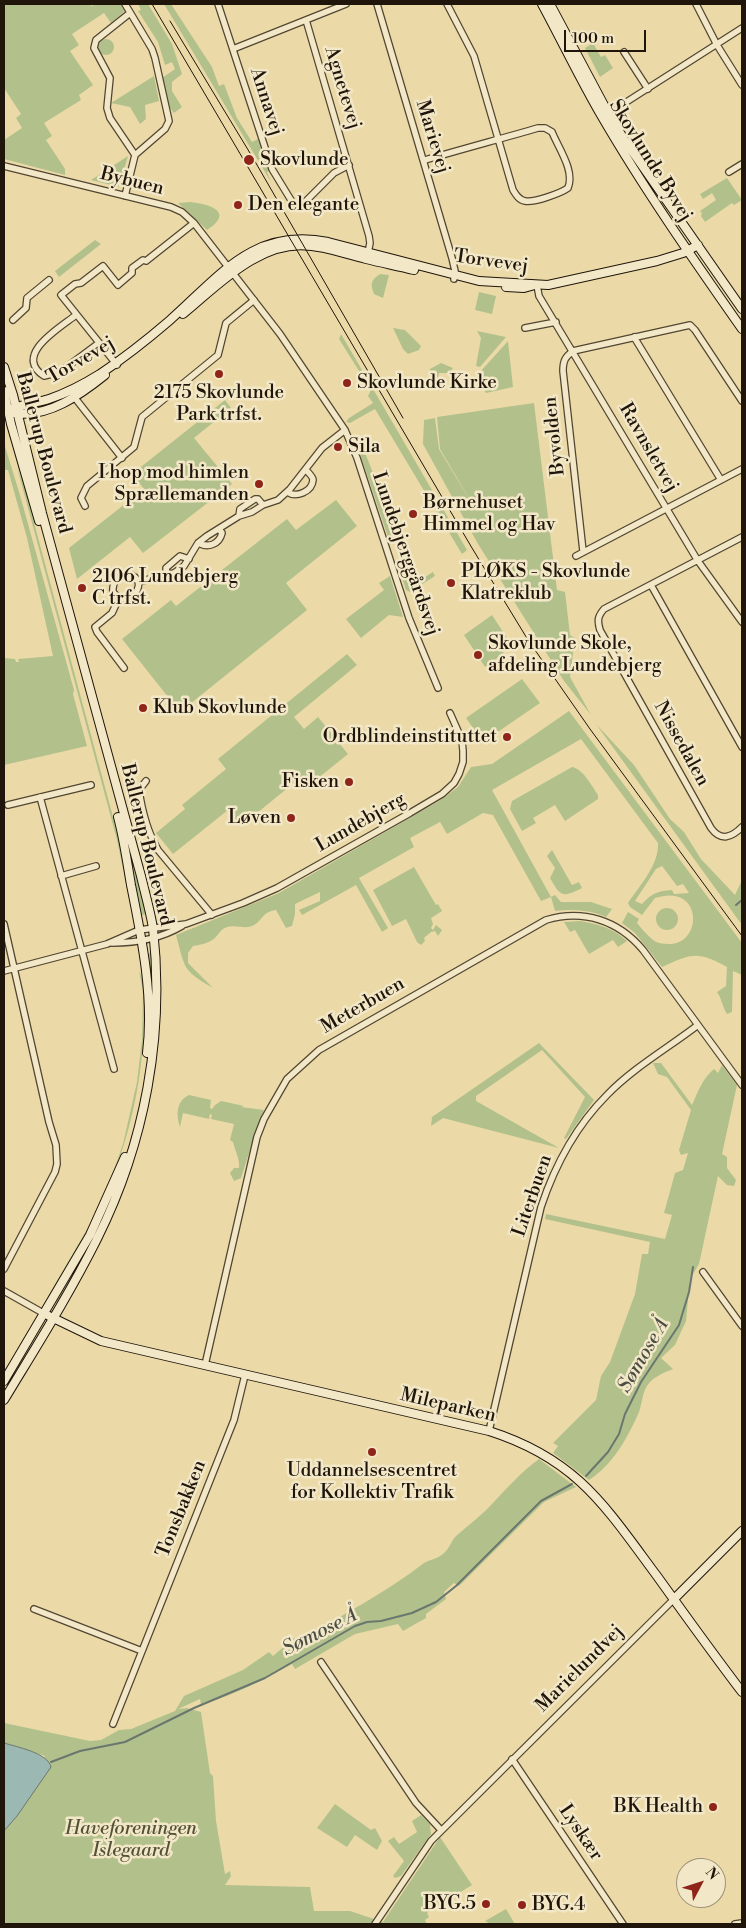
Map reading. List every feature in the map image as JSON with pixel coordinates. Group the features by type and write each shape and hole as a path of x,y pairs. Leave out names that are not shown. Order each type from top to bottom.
{"street":[{"path":"125,4 156,58 169,121 166,129 135,155 125,196"},
{"name":"Annavej","path":"218,4 274,173 294,205 306,203 334,173 349,165"},
{"path":"233,49 346,4"},
{"name":"Marievej","path":"377,4 424,160 455,271 454,277"},
{"path":"424,160 498,139 538,128 545,128 552,132 570,172 571,180 568,188 563,192 531,202 523,201 513,190 498,139 474,56 447,4"},
{"name":"Skovlunde Byvej","path":"542,4 600,114 688,251 742,329"},
{"name":"Skovlunde Byvej","path":"550,4 625,141 742,309"},
{"path":"696,4 717,45 742,85"},
{"path":"130,13 96,40 94,48 110,78 107,108 110,118 135,155"},
{"name":"Agnetevej","path":"306,20 369,236 368,253"},
{"path":"617,108 742,28"},
{"path":"624,52 648,89"},
{"path":"729,172 742,164"},
{"name":"Bybuen","path":"4,166 172,207 182,212 194,223 230,271"},
{"path":"116,364 61,295 103,266 118,285 132,273 132,268 143,260 146,261 194,223"},
{"name":"Torvevej","path":"17,410 25,415 75,398 253,250 286,239 315,239 454,277"},
{"name":"Torvevej","path":"230,271 267,252 290,246 308,245 327,247 365,259 454,277 480,281 524,282 548,285 657,261 688,251 698,245"},
{"name":"Lundebjerggårdsvej","path":"230,271 309,374 345,430 357,458 409,618 438,688"},
{"path":"13,320 26,308 27,298 49,280"},
{"name":"Ravnsletvej","path":"536,285 540,296 666,510 698,561 742,622"},
{"path":"84,506 82,498 87,486 134,447 142,417 218,355 226,323 254,300"},
{"path":"76,315 37,346 34,356 39,372 44,376 60,372 99,343"},
{"path":"525,328 556,322"},
{"path":"573,351 690,325 742,401"},
{"path":"634,337 721,480"},
{"name":"Byvolden","path":"573,351 564,359 563,371 583,551"},
{"name":"Torvevej","path":"6,412 50,399 69,391 116,364"},
{"name":"Ballerup Boulevard","path":"4,367 141,876 153,928 157,988 156,1023 148,1085 142,1119 125,1174 113,1205 92,1248 4,1400"},
{"name":"Ballerup Boulevard","path":"4,391 6,412 120,824 141,941 149,1018 148,1047 137,1117 123,1165 90,1235 42,1313 4,1381"},
{"path":"75,398 122,458"},
{"path":"138,582 174,573 184,566 198,543 239,516 278,500 306,470 322,448 345,430"},
{"path":"576,556 742,469"},
{"path":"287,492 293,496 298,496 309,488 313,481 306,470"},
{"path":"239,516 240,509 255,499 258,499 263,505"},
{"path":"198,543 205,547 210,546 220,538 222,533 219,529"},
{"name":"Nissedalen","path":"742,537 604,609 598,615 597,622 711,828 719,836 724,837 730,836 742,827"},
{"path":"167,575 166,568 180,556 189,558"},
{"path":"132,575 138,582 138,587 133,596 124,599 118,598 113,592 117,578 132,575"},
{"path":"651,585 742,747"},
{"path":"118,598 112,613 95,627 124,668"},
{"name":"Lundebjerg","path":"108,944 153,938 277,888 442,794 454,783 463,762 462,740 450,713"},
{"path":"146,781 139,790 145,822 151,838 158,850 212,915"},
{"path":"8,805 91,785"},
{"path":"40,797 114,1070"},
{"path":"61,876 96,866"},
{"name":"Meterbuen","path":"205,1365 257,1137 264,1119 287,1079 319,1050 546,920 567,915 584,916 602,920 624,931 643,950 742,1085"},
{"path":"4,924 57,1156 55,1172 4,1269"},
{"name":"Lundebjerg","path":"108,944 139,930 186,924"},
{"path":"4,971 108,944"},
{"name":"Literbuen","path":"489,1431 541,1207 562,1154 585,1120 606,1095 698,1025"},
{"path":"703,1272 742,1326"},
{"path":"4,1290 42,1313"},
{"name":"Mileparken","path":"42,1313 101,1341 489,1431 510,1438 540,1452 568,1470 602,1503 742,1692"},
{"name":"Tonsbakken","path":"113,1724 234,1420 245,1375"},
{"name":"Marielundvej","path":"375,1924 430,1840 742,1531"},
{"path":"34,1609 142,1651"},
{"path":"321,1662 415,1801 441,1830"},
{"name":"Lyskær","path":"512,1758 623,1924"},
{"path":"735,1924 742,1923"}],"green space":[{"path":"4,4 90,4 92,6 96,4 120,4 125,11 111,23 104,13 72,34 79,45 70,51 93,85 79,95 81,100 44,123 52,136 46,140 65,169 65,175 4,159 4,140 22,128 16,118 21,114 4,88"},
{"path":"138,4 148,4 172,44 182,74 172,82 172,91 182,107 174,113 166,103 162,78 175,69 172,62 165,65 158,42 138,11 141,10"},
{"path":"164,4 171,4 212,67 219,86 224,84 237,118 252,142 258,139 270,170 267,172 271,182"},
{"path":"103,39 109,39 114,44 112,53 103,55 98,50 98,44"},
{"path":"593,43 601,57 605,55 613,68 600,77 585,48"},
{"path":"154,76 159,101 145,105 146,119 140,124 130,107 111,103"},
{"path":"128,156 119,187 91,180"},
{"path":"727,178 742,200 734,205 732,203 705,222 700,211 716,200 712,193 703,199 700,194"},
{"path":"190,202 212,207 216,210 219,218 215,224 207,230 178,203"},
{"path":"95,240 101,244 59,277 55,271"},
{"path":"380,274 389,275 383,298 374,294 372,288 373,280"},
{"path":"479,292 496,296 492,314 475,310"},
{"path":"393,328 405,330 421,346 419,350 408,354 403,349"},
{"path":"477,331 506,337 480,367 476,366 481,338"},
{"path":"341,334 467,550 462,554 375,409 350,423 346,422 349,418 373,403 368,396 371,390 339,339"},
{"path":"508,341 513,387 486,393 479,380 480,372"},
{"path":"441,363 453,368 449,373 439,373 437,382 430,379 430,369"},
{"path":"225,400 231,408 194,438 232,484 143,553 130,537 77,579 69,548 144,489 132,474"},
{"path":"534,403 557,590 565,592 570,635 575,638 570,677 591,715 564,681 478,544 423,444 424,420 435,418 439,449 477,512 440,449 437,417"},
{"path":"16,429 142,891 146,914 142,915 122,823"},
{"path":"4,443 74,690 73,694 87,746 4,765 4,658 15,659 16,662 19,662 18,659 53,656 27,538 8,470 4,470"},
{"path":"364,450 387,509 392,536 388,537 359,451"},
{"path":"17,467 25,489 113,817 122,853 133,917 117,840"},
{"path":"336,500 357,526 286,583 307,610 180,712 122,639 171,600 176,606 287,519 296,530"},
{"path":"397,562 400,562 412,585 433,572 435,576 410,592 406,590"},
{"path":"390,576 403,617 389,615 361,638 346,619 384,590 379,583"},
{"path":"492,615 511,644 502,651 504,653 485,667 464,635"},
{"path":"347,654 357,665 294,717 304,729 318,717 348,754 307,787 300,778 241,826 228,810 173,854 156,833 185,809 182,805 226,769 218,759"},
{"path":"522,679 540,703 483,742 466,718"},
{"path":"569,711 742,943 742,975 733,971 732,1012 727,1014 717,992 726,986 727,967 709,958 695,956 681,959 662,967 635,933 622,923 628,912 639,919 637,923 653,940 668,944 680,942 688,935 692,926 693,915 690,906 682,899 671,895 655,898 642,915 630,907 628,903 652,867 658,843 581,739 492,790 551,897 541,901 493,815 483,813 447,834 440,822 410,838 414,847 359,878 388,928 382,932 356,885 302,915 299,910 320,901 320,892 295,904 292,926 286,928 276,910 271,911 250,927 227,927 210,941 193,946 188,953 188,963 213,988 195,977 183,962 176,935 279,893 439,801 458,787 471,767 492,764","holes":["662,866 677,886 683,884 689,893 674,894 672,890 663,891 652,895 642,904 635,901 656,869"]},
{"path":"596,724 634,765 670,819 684,832 701,859 735,895 742,880 742,925"},
{"path":"572,767 576,768 587,778 598,795 598,799 565,821 555,805 533,818 536,823 522,831 510,809 512,801"},
{"path":"552,850 572,885 579,882 582,888 566,894 557,889 550,878 555,868 547,856"},
{"path":"414,867 436,905 438,904 442,911 431,918 433,924 431,928 433,930 436,925 442,930 438,936 435,931 431,932 424,938 425,941 421,945 417,942 406,919 392,926 373,890"},
{"path":"555,895 561,902 591,902 612,909 606,917 581,911 555,911 551,897"},
{"path":"667,908 675,911 678,919 675,927 667,930 659,927 656,919 659,911"},
{"path":"580,921 605,927 627,941 618,947 613,940 589,954 575,930 570,932 564,922"},
{"path":"151,953 154,1016 152,1047 142,1109 134,1140 107,1213 58,1304 56,1303 80,1262 100,1221 118,1179 132,1136 143,1092 149,1048 150,1002 147,954"},
{"path":"139,971 143,981 145,1007 142,1051 132,1115 124,1146 113,1176 86,1235 47,1298 93,1219 109,1184 123,1144 137,1082 142,1040 143,991"},
{"path":"539,1043 594,1100 566,1139 564,1138 585,1097 542,1050 476,1096 476,1101 559,1148 443,1118 431,1126 432,1117"},
{"path":"653,1063 661,1063 692,1105 706,1077 714,1069 718,1073 722,1065 737,1085 722,1154 727,1157 727,1168 736,1180 734,1186 727,1185 718,1176 699,1264 690,1279 686,1321 675,1345 661,1358 673,1369 649,1383 643,1395 639,1412 625,1441 605,1467 589,1480 553,1453 558,1446 553,1443 596,1400 601,1376 610,1362 635,1294 642,1254 648,1254 650,1242 545,1219 546,1214 665,1239 672,1215 664,1213 675,1173 683,1170 688,1153 681,1155 679,1150 691,1110 667,1077 658,1074"},
{"path":"189,1095 211,1100 210,1108 212,1109 221,1101 244,1106 241,1107 264,1110 241,1178 234,1181 230,1173 234,1168 239,1168 233,1142 230,1140 234,1124 211,1119 212,1115 210,1114 209,1119 183,1113 180,1127 178,1118 179,1105"},
{"name":"Haveforeningen Islegaard","path":"539,1459 576,1487 544,1502 459,1586 454,1583 444,1592 446,1599 426,1614 426,1618 403,1631 398,1624 355,1634 295,1669 292,1664 225,1697 201,1705 200,1699 178,1709 187,1708 201,1712 210,1773 213,1776 216,1821 225,1874 230,1871 231,1876 225,1885 310,1887 314,1911 350,1911 383,1922 440,1837 472,1885 427,1913 429,1917 425,1920 427,1924 4,1924 4,1831 17,1816 45,1756 4,1743 4,1723 90,1741 101,1740 119,1730 131,1729 175,1711 184,1696 243,1670 269,1652 273,1656 294,1638 301,1641 395,1584 424,1563 442,1555 455,1537"},
{"path":"335,1804 371,1830 375,1828 382,1841 377,1850 355,1835 347,1847 317,1828"},
{"path":"421,1815 430,1824 431,1834 401,1876 395,1878 393,1876 404,1861 388,1841 394,1837 399,1844 417,1832 412,1821"},
{"path":"506,1909 515,1924 490,1924 485,1921"}],"water":[{"path":"4,1743 38,1754 49,1762 51,1767 17,1816 4,1831"}],"waterway":[{"name":"Sømose Å","path":"736,905 742,900"},
{"name":"Sømose Å","path":"586,1476 608,1452 619,1434 625,1414 641,1382 679,1325 689,1292 693,1267"},
{"name":"Sømose Å","path":"51,1762 80,1751 125,1742 194,1708 265,1678 355,1626 412,1613 436,1602 456,1586 541,1501 572,1484"}],"tram line":[{"path":"152,4 528,640 590,729 742,936"},
{"path":"170,21 253,158 403,418"}],"place":[{"name":"Skovlunde","path":"249,160"},
{"name":"Den elegante","path":"238,205"},
{"name":"2175 Skovlunde Park trfst.","path":"219,374"},
{"name":"Skovlunde Kirke","path":"347,383"},
{"name":"Sila","path":"338,447"},
{"name":"I hop mod himlen Sprællemanden","path":"259,484"},
{"name":"Børnehuset Himmel og Hav","path":"413,514"},
{"name":"PLØKS - Skovlunde Klatreklub","path":"451,583"},
{"name":"2106 Lundebjerg C trfst.","path":"82,588"},
{"name":"Skovlunde Skole, afdeling Lundebjerg","path":"478,655"},
{"name":"Klub Skovlunde","path":"143,708"},
{"name":"Ordblindeinstituttet","path":"507,737"},
{"name":"Fisken","path":"349,782"},
{"name":"Løven","path":"291,818"},
{"name":"Uddannelsescentret for Kollektiv Trafik","path":"372,1452"},
{"name":"BK Health","path":"713,1807"},
{"name":"BYG.5","path":"486,1904"},
{"name":"BYG.4","path":"522,1905"}]}
